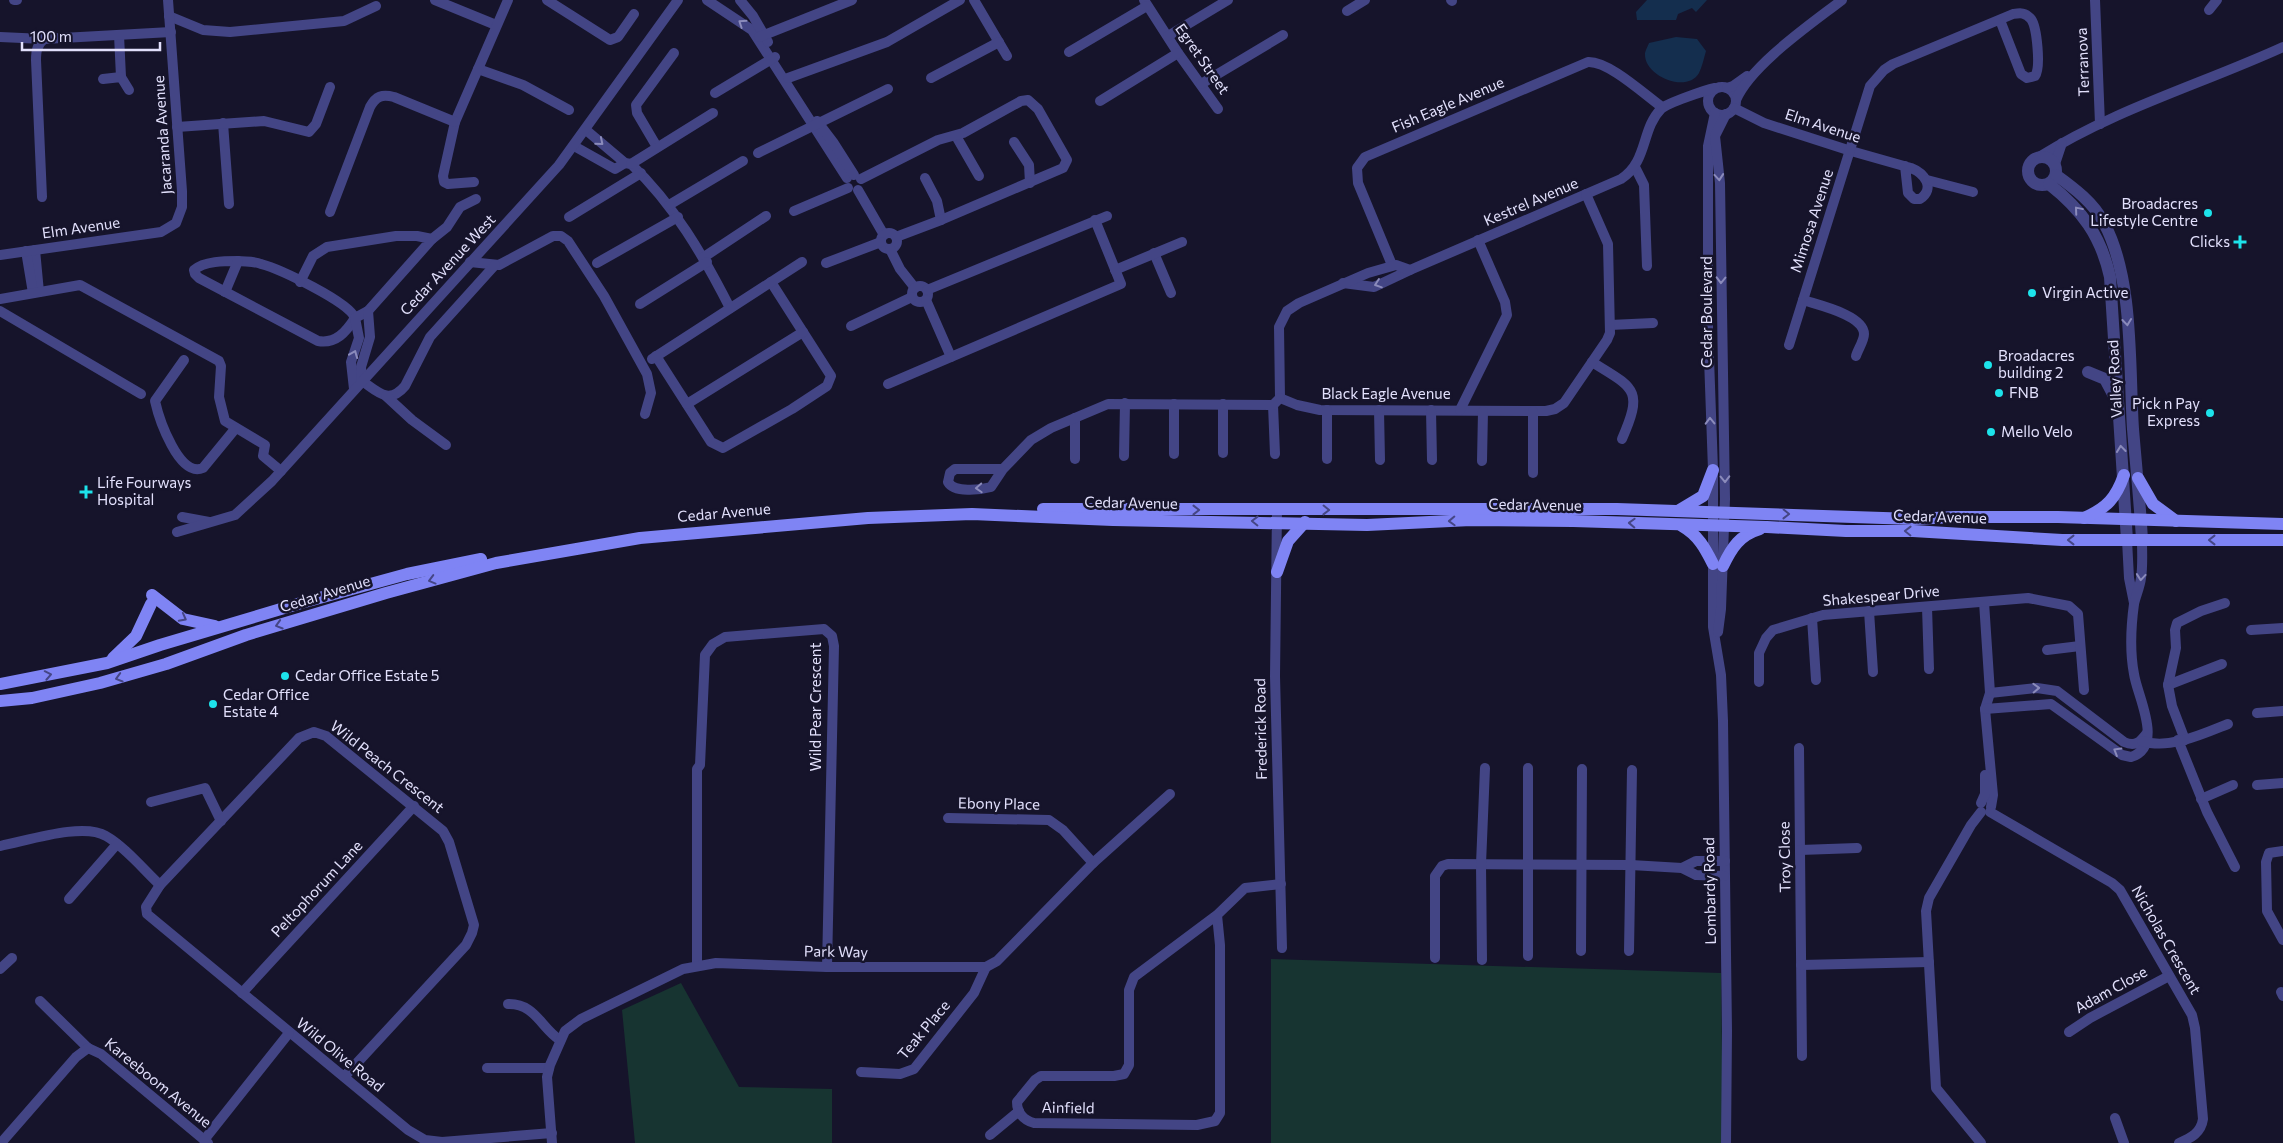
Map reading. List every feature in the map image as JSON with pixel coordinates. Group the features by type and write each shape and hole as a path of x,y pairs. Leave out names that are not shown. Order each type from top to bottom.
{"main road":[{"path":"1712,470 1703,496 1678,519 1695,535 1718,565 1736,542 1749,533 1767,527"},
{"path":"2082,519 2108,506 2117,493 2124,475"},
{"path":"2138,478 2152,504 2176,521"},
{"name":"Cedar Avenue","path":"0,684 107,663 221,627 416,572 511,553 592,539 703,525 868,511 1022,508 1276,515 1305,522 1367,525 1511,520 1718,520 1791,514 1913,520 1955,517 2283,524"},
{"name":"Cedar Avenue","path":"0,702 32,698 100,683 166,664 238,638 386,593 496,563 640,538 850,519 972,514 1113,520 1276,515 1617,510 1678,519"},
{"name":"Cedar Avenue","path":"1718,520 1767,527 1846,531 1912,531 2062,540 2283,540"},
{"path":"1277,572 1288,541 1305,522"},
{"path":"107,663 136,636 152,599 183,619 221,627"}],"street":[{"name":"Jacaranda Avenue","path":"165,231 176,223 182,207 168,0"},
{"path":"435,0 496,25"},
{"path":"474,182 448,184 443,180 455,122 508,0"},
{"path":"546,0 610,40 618,36 634,14"},
{"name":"Cedar Avenue West","path":"177,532 230,518 243,510 280,471 539,188 586,130 678,0"},
{"path":"707,0 761,36"},
{"path":"740,0 753,16 773,58 854,182 882,238 885,248 941,220 1063,168 1067,160 1034,103 1028,100 1021,100 956,136 938,140 854,182 794,212"},
{"path":"761,36 852,0"},
{"path":"788,78 891,40 960,0"},
{"path":"974,0 1007,56"},
{"path":"1168,36 1228,0"},
{"path":"1347,11 1365,0"},
{"path":"1647,266 1645,192 1642,179 1635,168 1648,134 1662,108 1715,88 1727,88 1744,79 1801,28 1837,0"},
{"path":"1728,109 1744,86 1760,68 1842,0"},
{"name":"Terranova","path":"2095,0 2100,124"},
{"path":"2209,10 2217,0"},
{"path":"1068,52 1146,3"},
{"name":"Egret Street","path":"1146,3 1178,53 1218,109"},
{"path":"170,16 203,30 230,32 344,21 376,6"},
{"name":"Mimosa Avenue","path":"1789,345 1870,86 1884,70 1898,62 2013,14 2022,13 2028,16 2034,23 2038,68 2035,76 2027,78 2021,74 2000,20"},
{"path":"0,37 44,39 171,32"},
{"path":"119,35 121,77 129,90"},
{"path":"1201,84 1282,35"},
{"path":"42,197 36,52 44,39"},
{"path":"931,78 998,42"},
{"path":"2063,142 2053,174 2040,185 2034,182 2028,174 2031,162 2063,142 2100,124 2283,47"},
{"path":"657,147 637,113 636,105 674,53"},
{"path":"1100,101 1178,53"},
{"path":"773,58 788,78 816,125"},
{"path":"715,93 773,58"},
{"name":"Fish Eagle Avenue","path":"1392,265 1358,183 1357,168 1365,157 1588,62 1598,63 1614,72 1662,108"},
{"path":"478,69 523,85 569,110"},
{"path":"103,79 121,77"},
{"path":"177,127 264,121 309,132 316,124 330,87"},
{"path":"1715,88 1708,100 1709,106 1728,109"},
{"path":"1727,88 1731,90 1728,109"},
{"path":"758,153 888,89"},
{"path":"330,212 370,107 376,98 383,96 394,97 455,122"},
{"path":"1693,96 1708,100"},
{"name":"Elm Avenue","path":"1728,109 1764,123 1905,166 1919,171 1927,180 1973,192"},
{"name":"Cedar Boulevard","path":"1718,520 1712,470 1708,340 1708,146 1728,109"},
{"name":"Cedar Boulevard","path":"1718,520 1721,231 1720,174 1715,136 1728,109"},
{"path":"574,146 615,169 657,147 712,113"},
{"path":"222,124 229,204"},
{"path":"586,130 640,173 669,205 705,259 730,308"},
{"path":"956,136 979,176"},
{"path":"1014,142 1029,165 1030,183"},
{"path":"2039,157 2048,158 2053,174"},
{"path":"669,205 742,161"},
{"path":"1905,166 1908,193 1914,199 1920,199 1926,193 1927,180"},
{"name":"Kestrel Avenue","path":"1344,283 1374,287 1586,194 1621,178 1635,168"},
{"path":"569,217 640,173"},
{"name":"Valley Road","path":"2053,174 2076,191 2098,213 2110,235 2113,262 2113,304 2124,475 2126,540 2129,578 2134,604 2133,672 2147,721 2145,739"},
{"path":"925,178 937,201 941,220"},
{"name":"Black Eagle Avenue","path":"1003,469 955,468 950,473 948,482 951,486 957,488 989,488 1003,469 1031,440 1108,404 1277,402 1327,410 1483,411 1550,410 1561,406 1607,340 1610,325 1607,241 1586,194"},
{"path":"354,390 351,362 359,338 355,318 349,309 340,302 258,263 216,262 200,266 194,270 194,274 198,278 318,341 327,342 339,337 355,318 368,311 432,239 447,227 460,207 476,199"},
{"path":"640,304 766,216"},
{"path":"826,263 882,238 889,233 918,302 926,295 1107,216"},
{"path":"597,263 678,217"},
{"path":"888,384 1121,284 1095,220"},
{"name":"Elm Avenue","path":"0,255 165,231"},
{"path":"1708,231 1721,231"},
{"path":"300,282 313,256 327,247 396,236 417,236 432,239"},
{"path":"470,262 495,265 504,263 553,236 561,236 568,241 604,296 646,374 651,392 645,414"},
{"path":"1460,410 1507,316 1502,295 1478,240"},
{"path":"1115,270 1182,242"},
{"path":"30,251 36,292"},
{"path":"1154,253 1171,293"},
{"path":"225,292 238,262"},
{"path":"771,282 831,376 830,381 827,386 792,409 723,448 711,442 654,358 730,308 802,262"},
{"name":"Valley Road","path":"2113,262 2124,288 2130,347 2141,521 2142,578 2134,604"},
{"path":"386,396 395,395 405,386 430,337 495,265"},
{"path":"1275,454 1279,332 1282,318 1295,304 1392,265 1399,265 1410,270"},
{"path":"0,299 80,285 219,361 221,366 219,397 225,421 235,429 265,445 263,456 280,471"},
{"path":"851,326 922,286 951,357"},
{"path":"1803,300 1840,312 1860,324 1864,334 1856,356"},
{"path":"0,311 141,394"},
{"path":"368,311 370,337 362,367 362,381 386,396 412,420 446,445"},
{"path":"1610,325 1653,323"},
{"path":"687,404 803,332"},
{"path":"184,360 155,401 174,450 181,460 192,469 198,470 203,468 235,429"},
{"path":"1592,362 1623,381 1632,391 1633,409 1622,439"},
{"path":"2088,372 2108,383 2118,405"},
{"path":"1124,456 1126,403"},
{"path":"1174,404 1174,454"},
{"path":"1223,404 1223,453"},
{"path":"1327,410 1327,459"},
{"path":"1379,410 1380,460"},
{"path":"1431,410 1432,460"},
{"path":"1482,460 1483,411"},
{"path":"1533,411 1533,473"},
{"path":"1075,418 1075,459"},
{"name":"Frederick Road","path":"1276,515 1275,676 1282,948"},
{"path":"182,517 212,523"},
{"name":"Lombardy Road","path":"1718,520 1718,565 1721,609 1716,638 1723,721 1727,1031 1726,1143"},
{"name":"Shakespear Drive","path":"1759,682 1758,660 1761,647 1773,630 1829,614 2030,598 2069,606 2078,614 2080,646"},
{"path":"1981,1143 1936,1088 1927,903 1971,825 1986,809 1993,795 1985,709 1990,693 1984,602"},
{"path":"2225,603 2201,611 2178,623 2175,630 2176,648 2168,685 2181,740 2201,799 2235,867"},
{"path":"1927,607 1929,669"},
{"path":"1869,611 1873,672"},
{"path":"1812,618 1816,680"},
{"name":"Wild Pear Crescent","path":"696,965 698,848 701,843 699,806 702,769 700,765 703,663 707,650 724,637 824,628 830,632 834,646 827,967"},
{"path":"2251,630 2283,628"},
{"path":"2047,650 2080,646 2084,690"},
{"path":"2168,685 2222,664"},
{"path":"1990,693 2044,688 2057,691 2120,740 2132,745 2145,739"},
{"path":"1985,709 2046,703 2056,706 2122,755 2136,756 2142,751 2145,739"},
{"path":"2068,715 2077,705"},
{"path":"2256,713 2283,711"},
{"path":"2145,739 2157,745 2181,740 2228,724"},
{"name":"Wild Peach Crescent","path":"146,906 160,885 299,738 314,732 322,733 440,828 446,835 473,918 474,929 466,945 344,1077"},
{"name":"Troy Close","path":"1799,748 1802,1056"},
{"path":"1482,960 1481,864 1485,768"},
{"path":"1528,768 1528,956"},
{"path":"1581,951 1583,865 1582,769"},
{"path":"1629,951 1632,770"},
{"path":"2257,785 2283,784"},
{"path":"2201,799 2233,785"},
{"path":"151,802 205,788 221,821"},
{"path":"986,967 996,961 1093,863 1170,794"},
{"name":"Peltophorum Lane","path":"242,993 414,806"},
{"name":"Nicholas Crescent","path":"1986,809 2118,887 2194,1022 2203,1111 2202,1124 2198,1132 2190,1139 2179,1143"},
{"name":"Ebony Place","path":"948,818 1049,820 1063,830 1093,863"},
{"path":"0,846 87,830 108,836 160,885"},
{"path":"69,899 117,844"},
{"path":"1800,850 1857,848"},
{"path":"2283,851 2269,853 2266,862 2267,911 2283,940"},
{"path":"1682,868 1696,861 1725,861"},
{"path":"1435,958 1435,876 1442,866 1448,864 1528,866 1631,865 1682,868 1696,875 1724,876"},
{"name":"Ainfield","path":"1217,915 1220,946 1220,1113 1215,1121 1197,1125 1034,1123 1024,1118 1019,1111 1017,1102 1020,1096 1041,1076 1114,1076 1124,1074 1130,1065 1129,990 1132,979 1137,973 1217,915 1245,888 1281,884"},
{"name":"Wild Olive Road","path":"146,906 147,914 151,918 408,1130 425,1140 442,1142 552,1138"},
{"path":"0,969 12,958"},
{"path":"1801,965 1929,962"},
{"name":"Park Way","path":"552,1138 547,1084 549,1068 560,1040 569,1026 683,969 696,965 716,963 827,967 986,967"},
{"name":"Teak Place","path":"861,1072 900,1074 911,1072 974,993 986,967"},
{"name":"Adam Close","path":"2068,1032 2090,1018 2169,976"},
{"name":"Kareeboom Avenue","path":"40,1001 88,1048 101,1054 206,1142"},
{"path":"508,1004 523,1005 531,1010 548,1032 560,1040"},
{"path":"206,1142 289,1033"},
{"path":"1,1143 76,1057 88,1048"},
{"path":"487,1068 549,1068"},
{"path":"990,1135 1019,1111"},
{"path":"2115,1118 2124,1143"}],"green space":[{"path":"1271,959 1721,973 1723,1143 1271,1143"},
{"path":"681,983 739,1087 832,1089 832,1143 635,1143 622,1010"}],"water":[{"path":"1647,0 1707,0 1696,12 1692,8 1678,14 1676,20 1637,20 1636,12"},
{"path":"1676,37 1697,39 1706,51 1699,73 1693,79 1685,82 1667,80 1658,75 1651,69 1645,53 1649,43"}],"place":[{"name":"Broadacres Lifestyle Centre","path":"2208,213"},
{"name":"Clicks","path":"2240,242"},
{"name":"Virgin Active","path":"2032,293"},
{"name":"Broadacres building 2","path":"1988,365"},
{"name":"FNB","path":"1999,393"},
{"name":"Pick n Pay Express","path":"2210,413"},
{"name":"Mello Velo","path":"1991,432"},
{"name":"Life Fourways Hospital","path":"86,492"},
{"name":"Cedar Office Estate 5","path":"285,676"},
{"name":"Cedar Office Estate 4","path":"213,704"}]}
